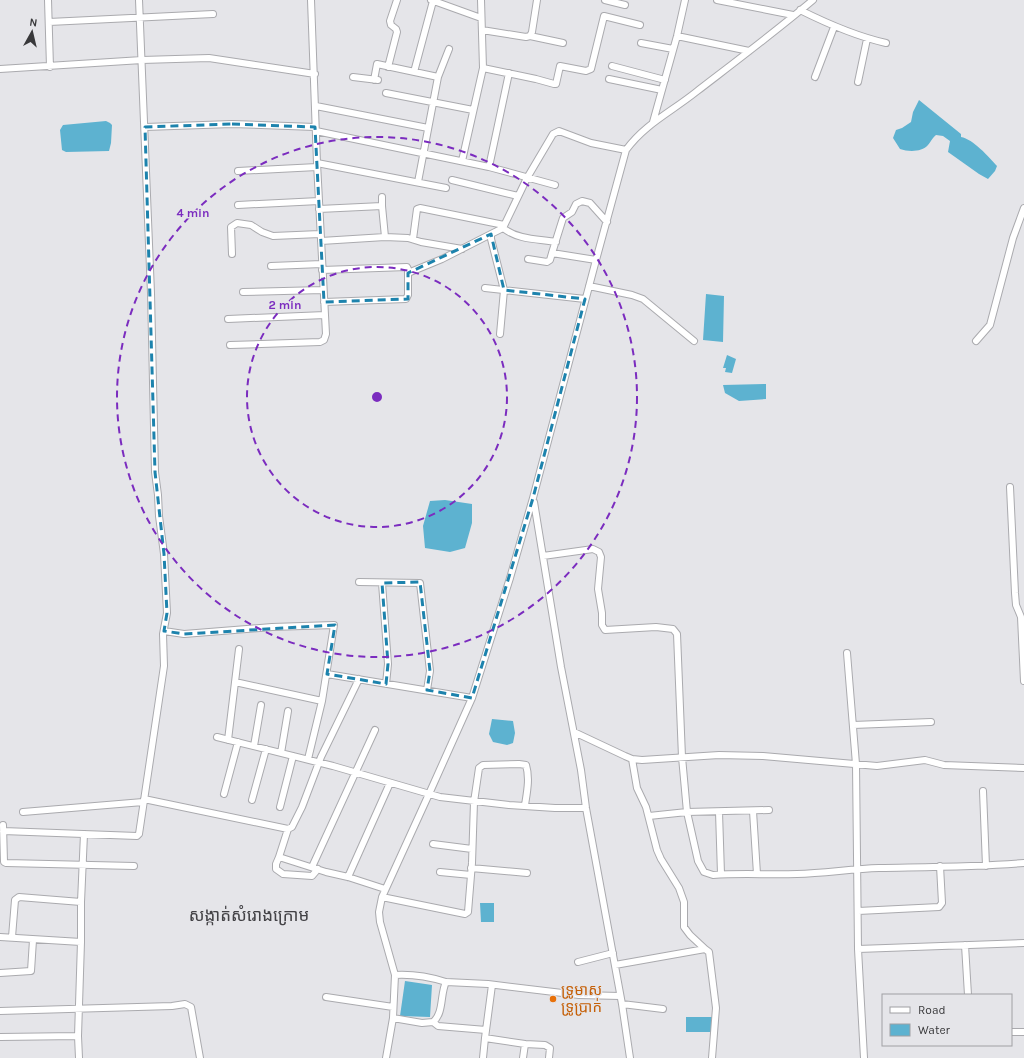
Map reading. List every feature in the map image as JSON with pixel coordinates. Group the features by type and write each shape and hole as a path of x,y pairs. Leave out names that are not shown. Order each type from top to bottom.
{"street":[{"path":"48,0 50,67"},
{"path":"134,866 6,863 4,862 3,828 84,834 138,835 144,800 164,666 164,631 167,614 164,554 155,472 151,293 139,0"},
{"path":"230,345 320,342 324,340 326,334 320,234 311,0"},
{"path":"388,66 397,32 396,29 390,25 397,0"},
{"path":"414,72 432,0 481,18"},
{"path":"462,161 483,68 481,0"},
{"path":"530,36 537,0"},
{"path":"605,0 626,5"},
{"path":"653,122 677,36 685,0"},
{"path":"717,0 793,15"},
{"path":"386,1058 393,1018 395,975 380,922 382,897 472,698 510,578 533,498 626,150 635,138 653,122 679,105 812,0"},
{"path":"800,10 834,27 867,39 886,43"},
{"path":"49,22 213,14"},
{"path":"483,68 556,84 560,66 586,71 591,70 604,16 640,25"},
{"path":"814,77 834,27"},
{"path":"482,30 563,42"},
{"path":"677,36 748,51"},
{"path":"858,82 867,39"},
{"path":"641,43 673,49"},
{"path":"418,182 438,77 449,49"},
{"path":"0,69 142,60 209,58 315,74"},
{"path":"353,77 376,80 377,64 438,77"},
{"path":"612,66 664,80"},
{"path":"489,167 509,73"},
{"path":"609,80 662,90"},
{"path":"386,93 473,110"},
{"path":"316,106 428,128"},
{"path":"145,127 232,124 316,129 489,167 555,185"},
{"path":"408,273 442,259 503,227 527,178 556,132 559,131 591,142 626,150"},
{"path":"238,171 317,165 446,188"},
{"path":"452,180 518,196"},
{"path":"382,197 385,237"},
{"path":"238,205 319,201"},
{"path":"528,259 547,262 550,260 563,218 572,212 576,204 582,201 590,203 607,222"},
{"path":"319,209 382,206"},
{"path":"413,239 417,209 420,208 503,227 509,233 518,237 556,242"},
{"path":"976,341 990,325 1013,238 1024,208"},
{"path":"232,254 231,227 236,223 251,225 262,232 274,236 320,234"},
{"path":"491,234 504,290 500,334"},
{"path":"321,241 385,237 408,238 462,249"},
{"path":"552,253 596,260"},
{"path":"271,266 407,267 408,295 406,299 324,302"},
{"path":"589,286 632,295 643,299 694,341"},
{"path":"485,288 585,299"},
{"path":"243,292 323,290"},
{"path":"228,319 325,315"},
{"path":"1010,487 1016,605 1023,617 1024,681"},
{"path":"533,498 581,770 586,808 622,1004 630,1058"},
{"path":"543,556 593,549 599,552 601,556 598,589 602,613 602,625 605,630 656,628 673,629 677,634 682,757 687,812 698,861 702,869 708,874 796,874 878,868 910,868 925,866 956,868 1024,863"},
{"path":"359,582 420,583 430,671 427,690"},
{"path":"382,583 388,664 386,684"},
{"path":"164,631 184,634 334,625 322,701 308,759"},
{"path":"228,740 239,649"},
{"path":"847,652 856,764 858,949 864,1058"},
{"path":"327,674 472,698"},
{"path":"359,679 319,762 302,807 292,827 288,829 276,864 276,869 283,874 312,876 355,773 375,730"},
{"path":"235,682 322,701"},
{"path":"254,746 261,705"},
{"path":"281,753 288,710"},
{"path":"852,725 932,722"},
{"path":"574,732 632,759 642,760 719,755 764,756 882,766 925,760 944,764 1024,768"},
{"path":"217,737 308,759 440,797 474,802 555,808 586,808"},
{"path":"224,794 238,742"},
{"path":"252,800 266,749"},
{"path":"280,807 293,756"},
{"path":"632,759 636,788 646,807 658,850 679,888 684,902 684,927 690,935 709,952 716,1008 712,1058"},
{"path":"382,897 465,914 468,912 474,802 479,768 483,764 526,765 528,771 525,805"},
{"path":"348,877 390,783"},
{"path":"983,791 986,866"},
{"path":"23,812 144,800 288,829"},
{"path":"649,816 687,812 753,812 769,810"},
{"path":"719,812 721,874"},
{"path":"753,812 757,874"},
{"path":"79,1058 78,1036 84,834"},
{"path":"433,844 472,849"},
{"path":"279,856 385,889"},
{"path":"858,911 939,907 942,903 940,866"},
{"path":"471,868 527,873"},
{"path":"440,872 471,875"},
{"path":"12,937 15,900 19,897 81,902"},
{"path":"0,937 81,942"},
{"path":"0,973 30,970 33,940"},
{"path":"858,949 1024,943"},
{"path":"965,945 968,994"},
{"path":"615,964 706,949"},
{"path":"578,962 613,954"},
{"path":"395,975 436,979 446,982 492,984 579,995 620,996"},
{"path":"433,1022 439,1015 443,988 446,982"},
{"path":"483,1058 492,984"},
{"path":"326,997 393,1007"},
{"path":"0,1011 172,1006 186,1004 191,1007 200,1058"},
{"path":"622,1004 663,1009"},
{"path":"393,1018 422,1023 433,1022 438,1026 486,1030"},
{"path":"1012,1032 1024,1032"},
{"path":"0,1037 78,1036"},
{"path":"485,1038 545,1046 550,1048 549,1058"},
{"path":"523,1058 525,1044"}],"highlighted area":[{"path":"232,124 315,127 324,302 408,299 408,273 491,234 504,290 585,299 533,498 472,698 427,690 430,671 420,582 382,583 388,664 386,684 327,674 335,625 184,634 164,631 167,613 164,554 155,472 145,127"}],"water":[{"path":"919,100 961,134 961,137 966,138 976,145 997,166 995,171 988,179 948,152 950,141 943,136 936,135 929,144 919,150 907,151 900,149 893,138 896,130 911,122 913,112"},
{"path":"106,121 112,125 109,151 66,152 62,150 60,130 63,125"},
{"path":"706,294 724,296 723,342 703,340"},
{"path":"727,355 736,359 732,373 725,372 726,368 723,368"},
{"path":"766,384 766,399 739,401 725,393 723,385"},
{"path":"445,500 472,504 472,523 465,548 450,552 425,548 423,526 430,501"},
{"path":"492,719 513,721 515,733 513,743 507,745 493,742 489,734"},
{"path":"480,903 494,903 494,922 481,922"},
{"path":"405,981 432,985 430,1017 400,1016"},
{"path":"686,1017 712,1017 712,1032 686,1032"}],"place":[{"name":"ទ្រូមាស ទ្រូប្រាក់","path":"553,999"}],"district":[{"name":"សង្កាត់សំរោងក្រោម","path":"249,915"}]}
